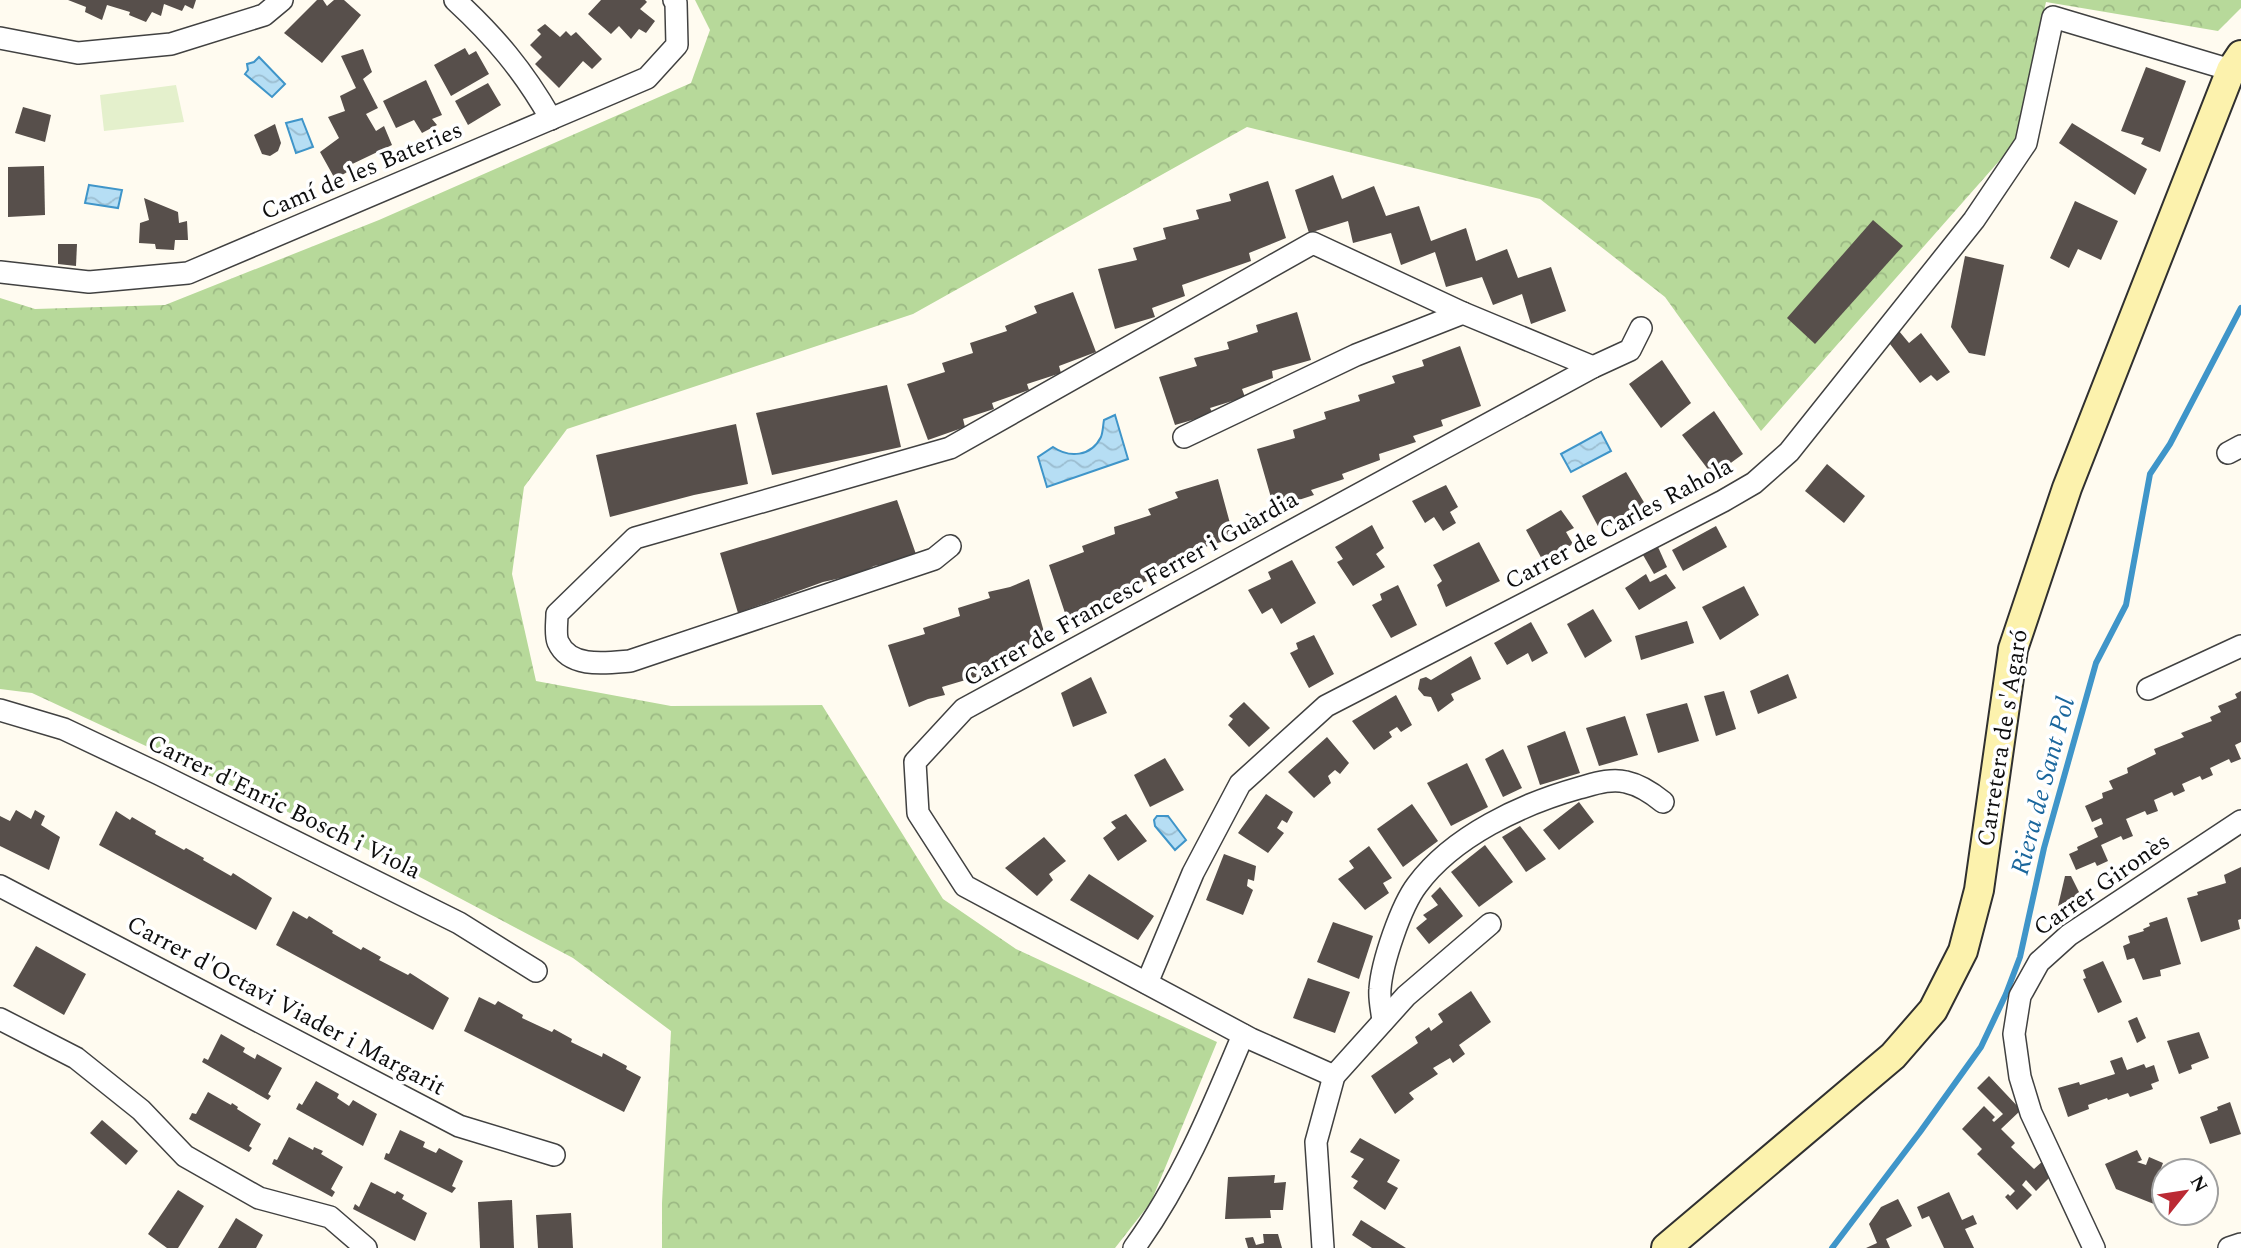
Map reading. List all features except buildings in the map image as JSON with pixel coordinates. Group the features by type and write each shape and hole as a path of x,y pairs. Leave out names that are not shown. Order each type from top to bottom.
{"street":[{"path":"0,38 78,53 171,44 264,15 282,0"},
{"path":"455,0 491,34 531,83 551,118"},
{"name":"Camí de les Bateries","path":"0,272 89,282 188,273 647,78 677,45 674,0"},
{"name":"Carrer de Carles Rahola","path":"1147,983 1194,873 1240,784 1326,706 1723,502 1754,483 1789,452 1974,220 2026,144 2053,17 2236,62"},
{"name":"Carretera de s'Agaró","path":"1665,1248 1893,1056 1933,1010 1964,951 1979,890 2013,649 2067,488 2236,62"},
{"path":"950,546 934,559 630,661 595,664 571,657 558,642 557,614 578,590 635,538 950,448 1313,243 1463,313 1593,367"},
{"path":"1184,437 1356,355 1463,313"},
{"name":"Carrer de Francesc Ferrer i Guàrdia","path":"1334,1076 1244,1035 965,886 918,813 915,762 964,709 1630,349 1641,328"},
{"path":"2148,689 2241,646"},
{"name":"Carrer d'Enric Bosch i Viola","path":"0,710 64,729 159,774 459,923 536,971"},
{"path":"1383,1021 1380,989 1390,947 1416,886 1438,861 1477,833 1519,809 1550,796 1592,784 1625,781 1663,802"},
{"name":"Carrer Gironès","path":"2094,1248 2031,1113 2020,1077 2014,1034 2020,996 2039,962 2069,935 2241,821"},
{"name":"Carrer d'Octavi Viader i Margarit","path":"0,886 459,1126 554,1155"},
{"path":"1323,1248 1316,1142 1334,1076 1406,996 1490,924"},
{"path":"0,1019 76,1058 141,1110 185,1156 259,1198 330,1217 366,1248"},
{"path":"1134,1248 1179,1179 1244,1035"},
{"path":"2229,1248 2241,1244"}],"green space":[{"path":"695,0 2241,0 2241,8 2218,31 2046,2 2015,143 1761,431 1665,297 1540,199 1247,127 913,314 567,429 524,487 512,574 536,681 671,706 822,705 943,899 1016,949 1217,1042 1151,1202 1115,1248 662,1248 671,1031 573,958 363,847 32,693 0,689 0,298 35,309 165,305 379,220 691,83 710,30"},
{"path":"176,85 184,122 104,131 100,95"}],"water":[{"path":"259,57 285,84 272,97 245,74 248,70 247,64"},
{"path":"302,119 313,147 296,153 286,123"},
{"path":"89,185 122,190 118,208 85,203"},
{"path":"1115,415 1128,459 1047,487 1038,457 1053,447 1073,454 1092,449 1101,437 1104,420"},
{"path":"1601,432 1611,451 1571,472 1561,454"},
{"path":"1157,816 1168,816 1186,840 1175,850 1155,826 1154,820"}],"waterway":[{"name":"Riera de Sant Pol","path":"1832,1248 1981,1047 2006,994 2020,957 2044,848 2096,663 2126,605 2150,474 2170,444 2241,308"}]}
